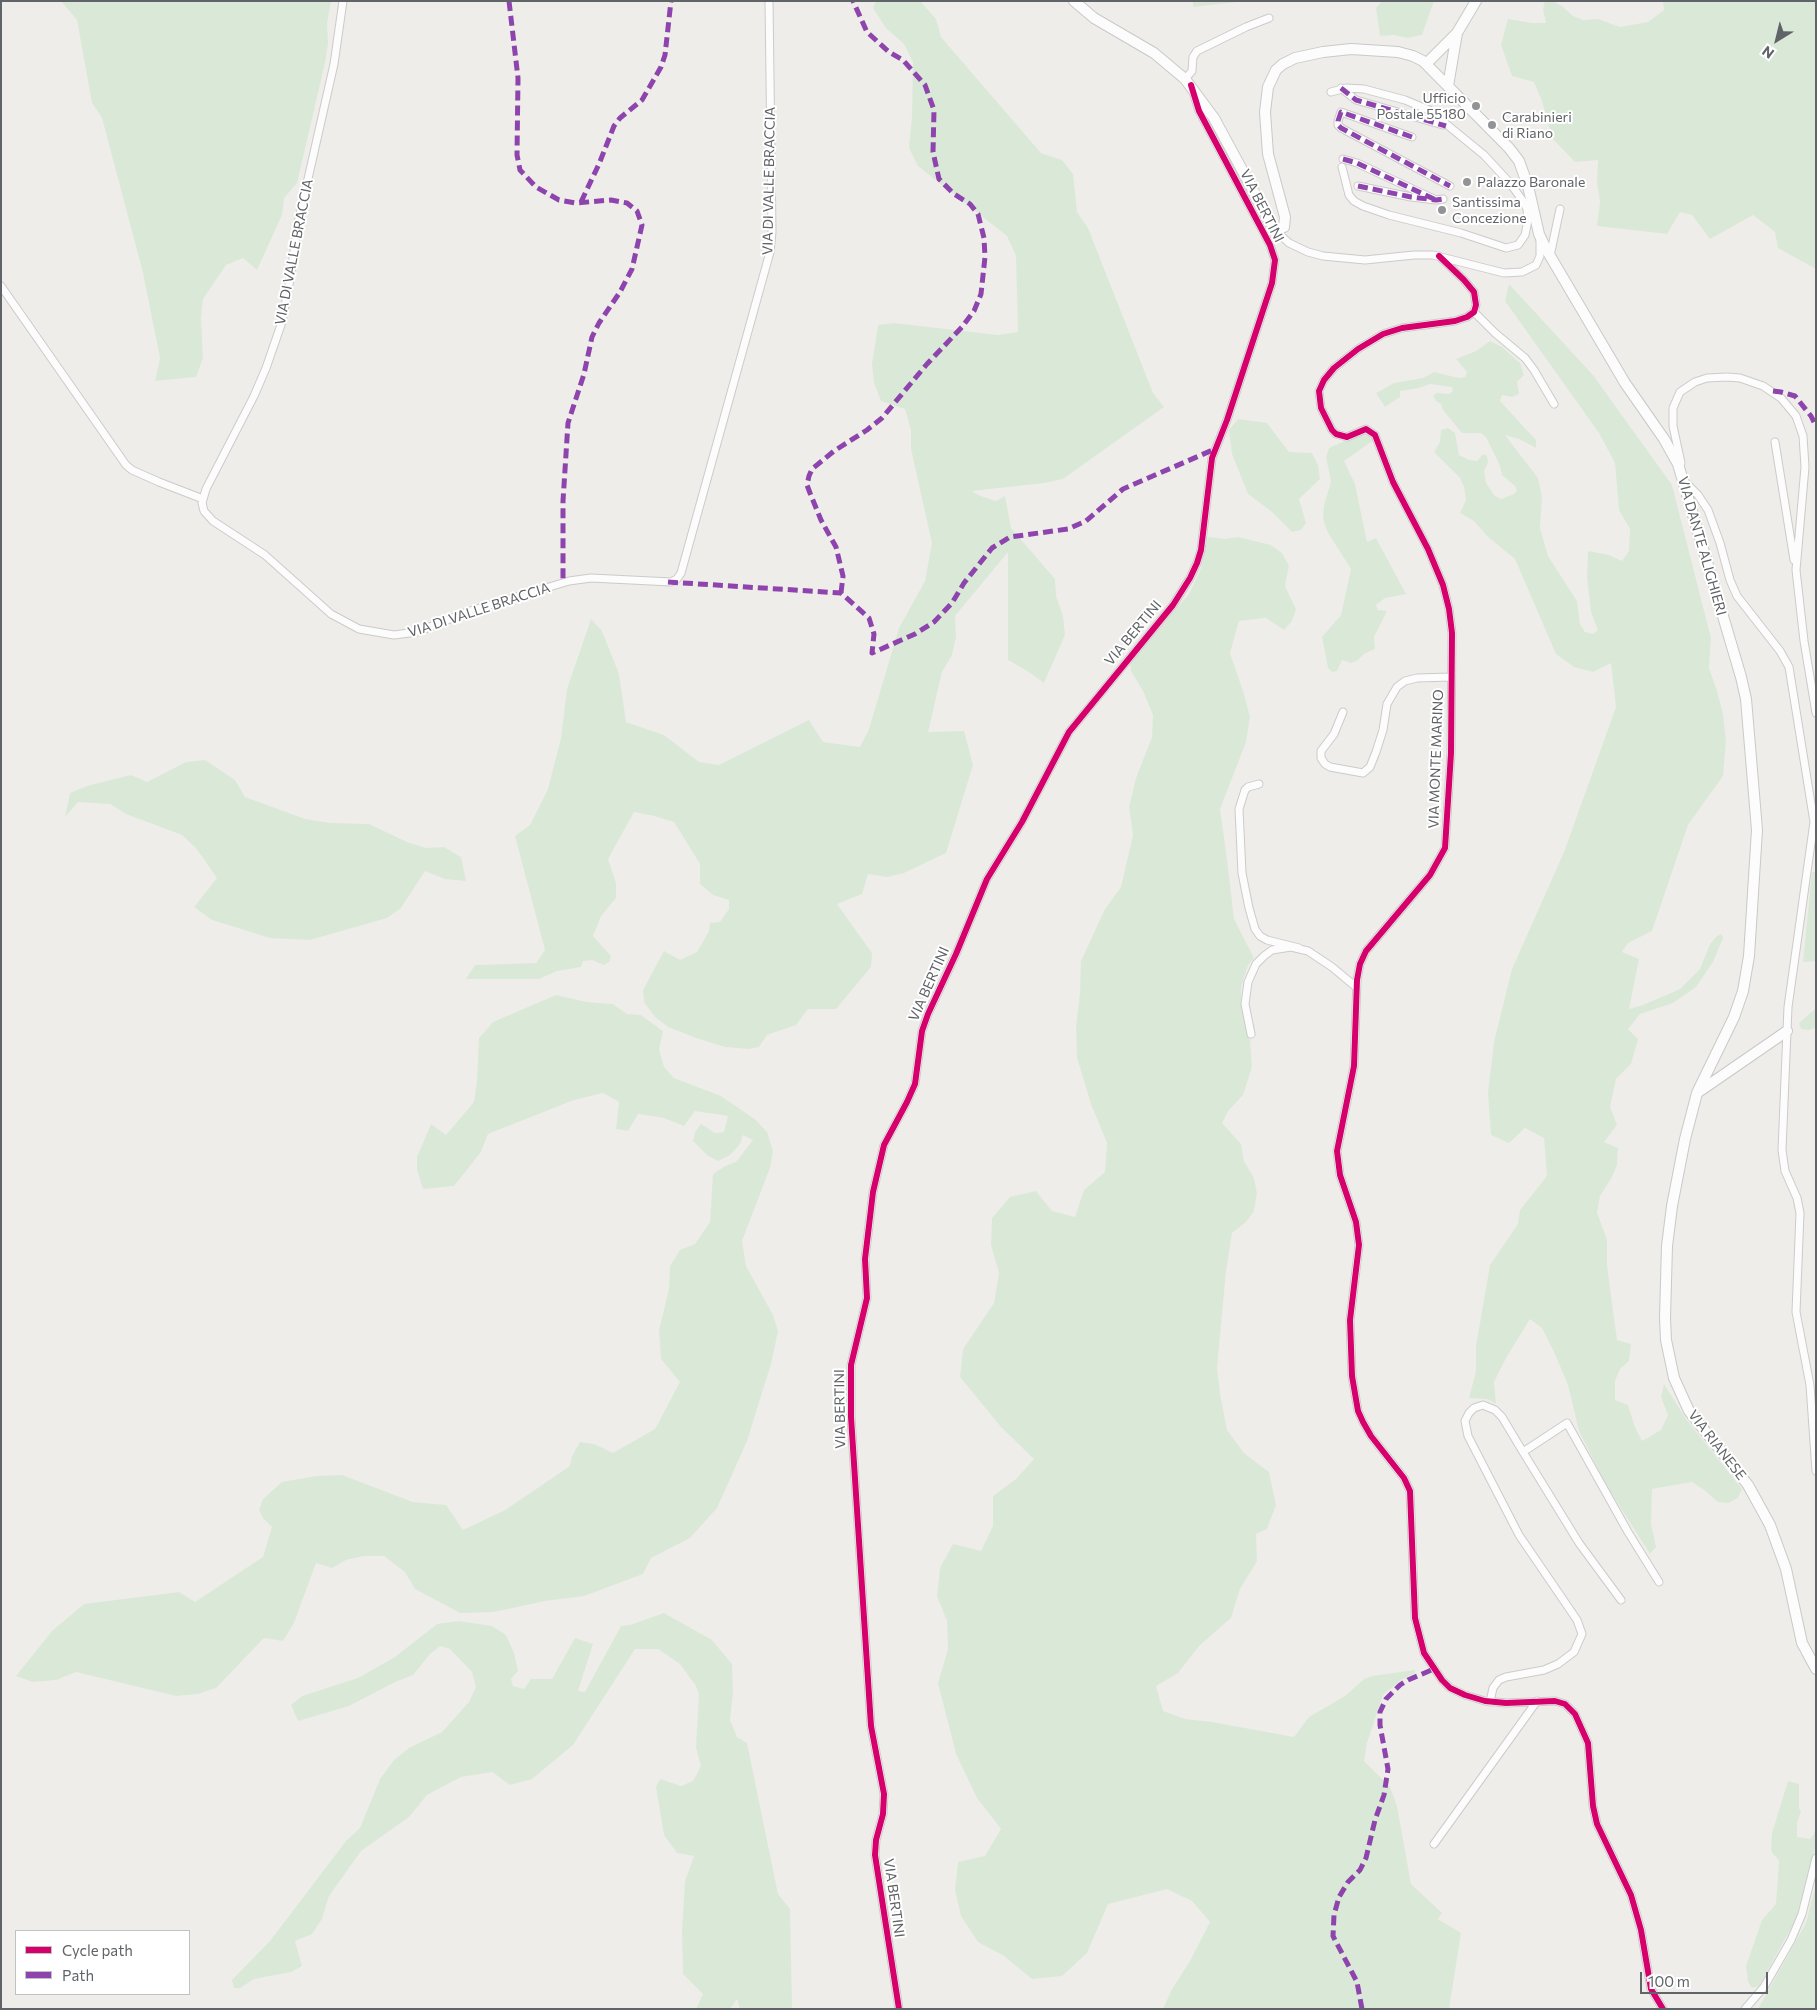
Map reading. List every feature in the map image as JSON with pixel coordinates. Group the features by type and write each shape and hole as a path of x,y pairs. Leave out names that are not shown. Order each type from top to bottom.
{"main road":[{"path":"1074,1 1094,18 1154,53 1188,82 1217,124 1260,205 1275,227"},
{"path":"1426,64 1458,33 1476,1"},
{"path":"1448,86 1458,33"},
{"name":"VIA DANTE ALIGHIERI","path":"1275,227 1282,229 1285,218 1268,154 1265,112 1268,87 1276,70 1298,57 1351,49 1398,52 1417,57 1516,155 1522,168 1528,207 1550,256 1625,383 1668,446 1684,481 1744,686 1757,819 1749,956 1743,991 1734,1017 1697,1094"},
{"path":"1697,1094 1786,1031"},
{"name":"VIA RIANESE","path":"1697,1094 1685,1139 1668,1236 1665,1318 1669,1358 1677,1385 1689,1411 1748,1486 1770,1525 1786,1569 1802,1643 1816,1669"}],"street":[{"name":"VIA DI VALLE BRACCIA","path":"343,1 334,64 298,223 282,322 254,396 202,499 204,511 211,520 265,555 326,611 354,627 382,634 399,635 417,632 465,613 569,581 591,578 668,582 677,579 682,571 742,358 750,319 769,258 772,222 769,1"},
{"path":"1188,82 1192,71 1193,57 1197,51 1268,18"},
{"name":"VIA BERTINI","path":"899,2009 875,1855 876,1840 883,1814 884,1794 871,1726 850,1417 852,1365 867,1298 865,1259 872,1192 884,1146 915,1084 920,1041 928,1014 956,954 987,879 1022,822 1069,732 1173,605 1198,563 1212,458 1228,420 1272,283 1275,260 1270,245 1199,111 1188,82"},
{"path":"1341,88 1356,100 1446,126"},
{"path":"1331,92 1341,88 1371,91 1419,104 1429,110 1493,164 1528,207 1528,223 1521,242 1512,248 1504,248 1461,232 1389,215 1360,205 1349,195 1342,167"},
{"path":"1412,137 1341,112 1338,125 1450,186"},
{"path":"1343,159 1357,163 1439,200 1358,186"},
{"path":"1550,256 1560,209"},
{"path":"1275,227 1280,235 1294,246 1308,252 1333,258 1365,260 1414,255 1439,256 1496,272 1522,272 1532,269 1539,261 1541,254 1539,234"},
{"path":"1439,256 1474,292 1476,305 1474,312 1495,333 1525,358 1554,404"},
{"path":"1,286 128,467 202,499"},
{"name":"VIA MONTE MARINO","path":"1474,312 1467,317 1455,321 1402,328 1383,334 1358,349 1334,368 1324,380 1319,391 1321,408 1334,432 1340,436 1348,437 1366,429 1373,432 1395,486 1428,549 1443,585 1451,620 1452,753 1445,848 1430,875 1366,951 1359,968 1356,987 1354,1066 1337,1156 1340,1175 1356,1222 1359,1245 1350,1334 1352,1370 1357,1405 1366,1428 1406,1482 1410,1491 1415,1618 1424,1653 1436,1673 1450,1688 1473,1699 1510,1704 1556,1701 1564,1704 1575,1714 1588,1743 1593,1806 1597,1824 1631,1895 1641,1930 1651,1989 1663,2009"},
{"path":"1796,570 1804,478 1804,441 1796,416 1777,394 1763,386 1740,378 1704,379 1682,390 1675,403 1673,416 1684,481 1698,495 1708,510 1720,543 1730,580 1737,596 1780,650 1791,672 1814,822"},
{"path":"1775,442 1796,570 1804,641 1816,713"},
{"path":"1343,712 1334,734 1321,751 1320,758 1324,764 1330,767 1363,773 1368,769 1374,757 1383,730 1387,704 1399,685 1405,681 1417,678 1451,677"},
{"path":"1259,784 1244,790 1239,809 1242,873 1254,929 1267,940 1299,948 1321,959 1356,987"},
{"path":"1816,806 1788,1007 1782,1155 1785,1171 1796,1198 1800,1215 1796,1312 1810,1385 1816,1471"},
{"path":"1251,1034 1245,998 1253,970 1261,958 1272,950 1284,947 1299,948"},
{"path":"1490,1702 1493,1688 1499,1680 1544,1670 1558,1664 1574,1652 1582,1637 1579,1623 1526,1546 1468,1436 1465,1423 1469,1414 1480,1406 1486,1405 1493,1408 1502,1418 1584,1551 1621,1600"},
{"path":"1523,1452 1567,1424 1628,1532 1659,1582"},
{"path":"1434,1844 1537,1701"},
{"path":"1745,2009 1764,1987 1792,1940 1802,1914 1816,1858"}],"green space":[{"path":"61,1 331,1 327,23 328,43 325,63 297,183 284,198 282,215 257,270 243,258 226,265 203,299 201,318 203,358 196,377 155,381 160,358 143,273 102,118 92,103 77,20"},
{"path":"876,1 920,1 936,19 941,37 1041,153 1062,160 1073,174 1077,212 1088,228 1153,393 1164,407 1063,479 972,491 996,501 1005,496 1011,528 1055,579 1056,596 1063,616 1065,635 1044,683 1008,660 1008,552 955,616 956,637 952,655 942,672 928,732 964,731 973,765 946,853 904,873 887,877 868,874 862,894 837,904 872,953 871,967 836,1009 808,1009 796,1025 767,1035 759,1047 749,1049 725,1047 696,1038 668,1027 655,1017 644,1002 643,990 664,951 680,960 697,952 709,931 710,923 720,922 729,909 729,900 713,895 700,884 700,864 674,822 634,812 608,859 616,883 616,898 601,916 593,936 611,956 610,961 604,965 592,960 583,961 581,967 557,971 539,979 466,979 475,965 536,963 545,950 515,836 530,825 548,789 561,738 567,689 591,619 602,631 619,674 626,722 664,735 699,762 719,765 809,720 823,742 860,747 869,729 899,628 925,581 932,543 911,449 911,430 905,409 881,401 874,383 872,364 878,325 894,323 998,335 1018,332 1016,256 1007,236 918,166 909,148 912,116 913,62 904,44 886,28 873,8"},
{"path":"1193,1 1246,1 1193,7"},
{"path":"1382,1 1434,1 1422,35 1408,38 1393,35 1380,36 1376,8"},
{"path":"1545,1 1552,1 1562,6 1573,16 1583,20 1598,19 1620,27 1648,22 1664,10 1663,1 1816,1 1816,269 1778,248 1775,232 1753,215 1710,239 1692,215 1680,212 1667,234 1597,226 1600,202 1597,182 1598,160 1575,162 1552,138 1542,101 1534,82 1512,76 1501,45 1508,19 1546,23 1543,9"},
{"path":"1509,284 1593,375 1672,485 1711,638 1709,668 1723,714 1726,741 1723,776 1688,825 1652,931 1628,943 1622,952 1639,959 1629,1009 1680,989 1700,969 1710,944 1721,934 1723,938 1713,962 1696,987 1673,1003 1640,1014 1628,1029 1638,1039 1631,1064 1616,1079 1610,1107 1617,1125 1604,1142 1618,1148 1617,1165 1600,1196 1597,1212 1607,1240 1607,1265 1617,1340 1631,1344 1629,1361 1620,1369 1615,1381 1615,1400 1628,1405 1642,1441 1661,1430 1668,1415 1661,1397 1664,1384 1686,1419 1742,1489 1738,1498 1728,1503 1718,1502 1692,1482 1652,1489 1651,1524 1656,1547 1650,1554 1605,1483 1579,1431 1568,1385 1542,1328 1530,1319 1506,1358 1494,1382 1496,1404 1487,1399 1469,1398 1476,1371 1476,1346 1490,1265 1518,1224 1520,1210 1547,1176 1544,1138 1525,1128 1509,1143 1491,1135 1488,1093 1494,1042 1512,969 1564,852 1616,707 1611,663 1593,672 1574,667 1556,654 1515,559 1487,536 1474,521 1460,513 1466,500 1464,487 1460,478 1434,452 1440,442 1441,430 1448,428 1455,433 1459,455 1469,460 1477,461 1483,454 1487,456 1488,463 1484,471 1486,483 1495,496 1501,499 1517,491 1515,486 1502,475 1500,466 1486,437 1481,433 1462,433 1433,396 1437,393 1449,394 1453,391 1452,387 1430,384 1400,391 1400,397 1385,407 1376,393 1394,383 1423,378 1434,372 1459,378 1465,377 1467,372 1456,359 1476,351 1490,341 1502,347 1520,363 1524,375 1517,382 1519,394 1512,397 1502,395 1500,401 1536,440 1536,448 1519,439 1505,435 1538,478 1542,497 1540,528 1548,556 1577,601 1580,624 1585,632 1593,634 1598,630 1591,612 1587,577 1588,551 1609,555 1622,561 1629,551 1630,529 1619,510 1615,463 1599,433 1505,301"},
{"path":"1238,419 1267,423 1289,452 1312,453 1318,465 1320,479 1299,499 1306,523 1301,530 1292,532 1272,512 1248,494 1232,454 1229,430"},
{"path":"1367,431 1372,433 1374,440 1344,461 1355,484 1367,542 1376,538 1406,594 1385,598 1376,605 1378,610 1387,611 1374,637 1375,649 1351,663 1342,660 1337,671 1332,672 1328,668 1322,637 1341,615 1351,569 1328,533 1323,519 1324,505 1331,482 1326,457 1329,448"},
{"path":"1208,537 1225,539 1238,537 1271,545 1282,553 1289,566 1285,586 1296,609 1292,621 1284,630 1266,618 1239,621 1230,653 1250,717 1246,742 1220,809 1234,919 1254,958 1248,965 1241,987 1241,1001 1250,1040 1252,1067 1243,1095 1229,1110 1222,1123 1241,1144 1244,1161 1254,1178 1257,1193 1254,1211 1246,1222 1232,1233 1226,1271 1217,1368 1227,1430 1244,1453 1269,1472 1276,1505 1267,1529 1256,1534 1257,1561 1240,1589 1231,1618 1199,1646 1178,1673 1156,1686 1163,1711 1185,1719 1294,1737 1309,1717 1345,1696 1364,1679 1372,1676 1415,1670 1415,1673 1401,1680 1383,1695 1367,1743 1364,1761 1390,1787 1397,1806 1411,1884 1442,1913 1438,1919 1461,1933 1449,2009 1163,2009 1172,1989 1190,1961 1210,1922 1192,1901 1167,1889 1108,1904 1087,1953 1062,1976 1032,1979 1004,1956 978,1942 961,1916 955,1890 958,1862 985,1856 1001,1829 977,1798 956,1754 938,1683 948,1649 947,1621 937,1596 940,1568 953,1544 981,1551 993,1526 993,1496 1016,1479 1034,1459 1001,1427 960,1377 963,1349 994,1303 999,1273 991,1245 992,1218 1010,1197 1036,1191 1052,1211 1075,1217 1084,1190 1105,1172 1107,1143 1091,1104 1077,1058 1076,1026 1081,961 1105,909 1121,887 1133,835 1129,807 1136,778 1152,737 1153,715 1143,691 1131,671 1130,660 1189,594 1200,571"},
{"path":"205,760 235,780 245,797 305,819 330,823 369,824 407,842 426,848 444,847 461,857 466,881 445,879 425,871 401,908 387,918 310,940 270,938 212,920 194,907 217,878 196,848 182,835 126,814 110,804 78,802 65,817 70,793 87,786 131,775 147,782 186,762"},
{"path":"1812,872 1816,872 1816,961 1803,962"},
{"path":"556,995 587,1002 613,1004 627,1014 641,1015 663,1031 659,1050 664,1067 674,1078 721,1096 756,1120 767,1132 773,1151 770,1168 742,1241 746,1266 773,1315 778,1331 771,1364 747,1441 717,1508 690,1538 651,1558 643,1574 584,1596 545,1601 494,1612 460,1613 415,1589 405,1572 384,1556 364,1556 346,1560 332,1568 316,1563 294,1623 283,1641 264,1638 216,1688 198,1694 176,1696 76,1672 56,1680 33,1682 16,1676 52,1631 84,1604 179,1592 195,1602 263,1557 272,1527 263,1518 259,1510 263,1499 282,1482 316,1476 342,1475 413,1502 446,1505 463,1530 505,1510 570,1466 572,1456 580,1442 594,1444 613,1453 655,1429 680,1382 661,1359 659,1330 669,1289 670,1266 680,1250 695,1244 710,1222 713,1174 725,1166 736,1162 753,1140 743,1135 740,1144 730,1155 718,1161 708,1156 693,1141 695,1132 701,1124 715,1133 724,1132 728,1116 695,1111 684,1126 664,1118 638,1114 628,1131 616,1129 619,1102 603,1093 574,1100 488,1134 481,1152 454,1186 423,1189 417,1170 417,1157 431,1124 446,1135 474,1102 479,1038 493,1022"},
{"path":"1816,1008 1816,1027 1810,1030 1801,1029 1799,1023"},
{"path":"664,1613 712,1640 732,1664 733,1692 730,1720 737,1737 747,1743 778,1894 790,1909 792,2009 740,2009 737,1999 730,2009 696,2009 703,1994 683,1974 682,1929 685,1881 694,1856 677,1853 664,1835 656,1787 660,1779 681,1786 693,1781 701,1766 696,1748 699,1694 696,1686 680,1664 658,1649 635,1649 573,1745 532,1779 510,1785 492,1772 461,1777 427,1795 409,1817 361,1851 329,1896 322,1919 312,1934 295,1941 302,1966 291,1972 254,1979 240,1988 234,1988 232,1980 270,1941 346,1841 360,1828 380,1779 394,1760 409,1748 442,1732 469,1702 476,1687 472,1672 450,1649 440,1646 430,1654 413,1675 395,1682 349,1706 298,1721 291,1705 302,1696 358,1678 395,1657 437,1624 459,1621 492,1626 506,1635 514,1653 518,1671 511,1679 513,1686 524,1689 531,1679 552,1679 575,1638 593,1644 578,1691 585,1692 621,1626 630,1625"},
{"path":"1788,1781 1799,1784 1799,1808 1801,1812 1797,1823 1797,1837 1810,1839 1814,1834 1816,1826 1816,1845 1796,1919 1759,1986 1752,1988 1748,1982 1746,1966 1762,1920 1776,1904 1779,1861 1771,1851 1772,1833"},
{"path":"1816,1884 1816,2009 1758,2009 1806,1923"}],"marked path":[{"path":"509,1 518,78 517,155 520,170 536,187 559,200 576,203 611,200 627,203 637,211 642,225 632,269 592,337 584,374 568,423 563,501 563,582"},
{"path":"581,202 614,126 620,118 642,100 661,67 665,55 671,1"},
{"path":"841,593 843,576 836,547 821,520 807,485 809,476 812,469 834,451 882,418 927,364 962,327 974,311 981,294 985,257 984,238 978,214 970,204 954,194 939,179 933,152 934,110 925,85 903,60 889,52 867,32 853,1"},
{"path":"1341,88 1356,100 1446,126"},
{"path":"1412,137 1341,112 1338,121 1338,125 1341,128 1450,186"},
{"path":"1343,159 1357,163 1436,200"},
{"path":"1358,186 1411,197 1443,199"},
{"path":"1773,391 1795,396 1811,416 1816,426"},
{"path":"668,582 841,593 869,618 874,634 872,653 915,634 934,622 952,603 964,583 992,548 1010,537 1068,529 1086,521 1123,489 1215,449"},
{"path":"1362,2009 1357,1982 1333,1936 1334,1915 1339,1897 1348,1882 1360,1870 1366,1858 1375,1820 1384,1795 1388,1769 1380,1725 1380,1712 1386,1699 1400,1685 1434,1669"}],"cycle path":[{"path":"899,2009 875,1855 876,1840 883,1814 884,1794 871,1726 851,1417 851,1365 867,1298 865,1259 873,1192 884,1145 915,1084 922,1031 928,1014 956,954 987,879 1022,822 1069,732 1173,605 1190,578 1201,550 1212,458 1227,420 1272,283 1275,260 1270,245 1199,111 1191,85"},
{"path":"1439,256 1474,292 1476,305 1474,312 1467,317 1455,321 1402,328 1383,334 1358,349 1334,368 1324,380 1319,391 1321,408 1336,434 1347,437 1366,429 1375,435 1393,482 1428,549 1443,585 1452,633 1451,753 1445,848 1430,875 1366,951 1360,964 1357,980 1354,1066 1337,1151 1340,1175 1356,1222 1359,1245 1350,1320 1352,1376 1358,1411 1363,1422 1371,1436 1404,1478 1410,1491 1415,1618 1424,1653 1442,1680 1450,1688 1465,1695 1485,1701 1506,1703 1555,1701 1565,1704 1575,1714 1588,1743 1593,1806 1597,1824 1631,1895 1641,1930 1651,1989 1663,2009"}],"place":[{"name":"Ufficio Postale 55180","path":"1476,106"},
{"name":"Carabinieri di Riano","path":"1492,125"},
{"name":"Palazzo Baronale","path":"1467,182"},
{"name":"Santissima Concezione","path":"1442,210"}]}
